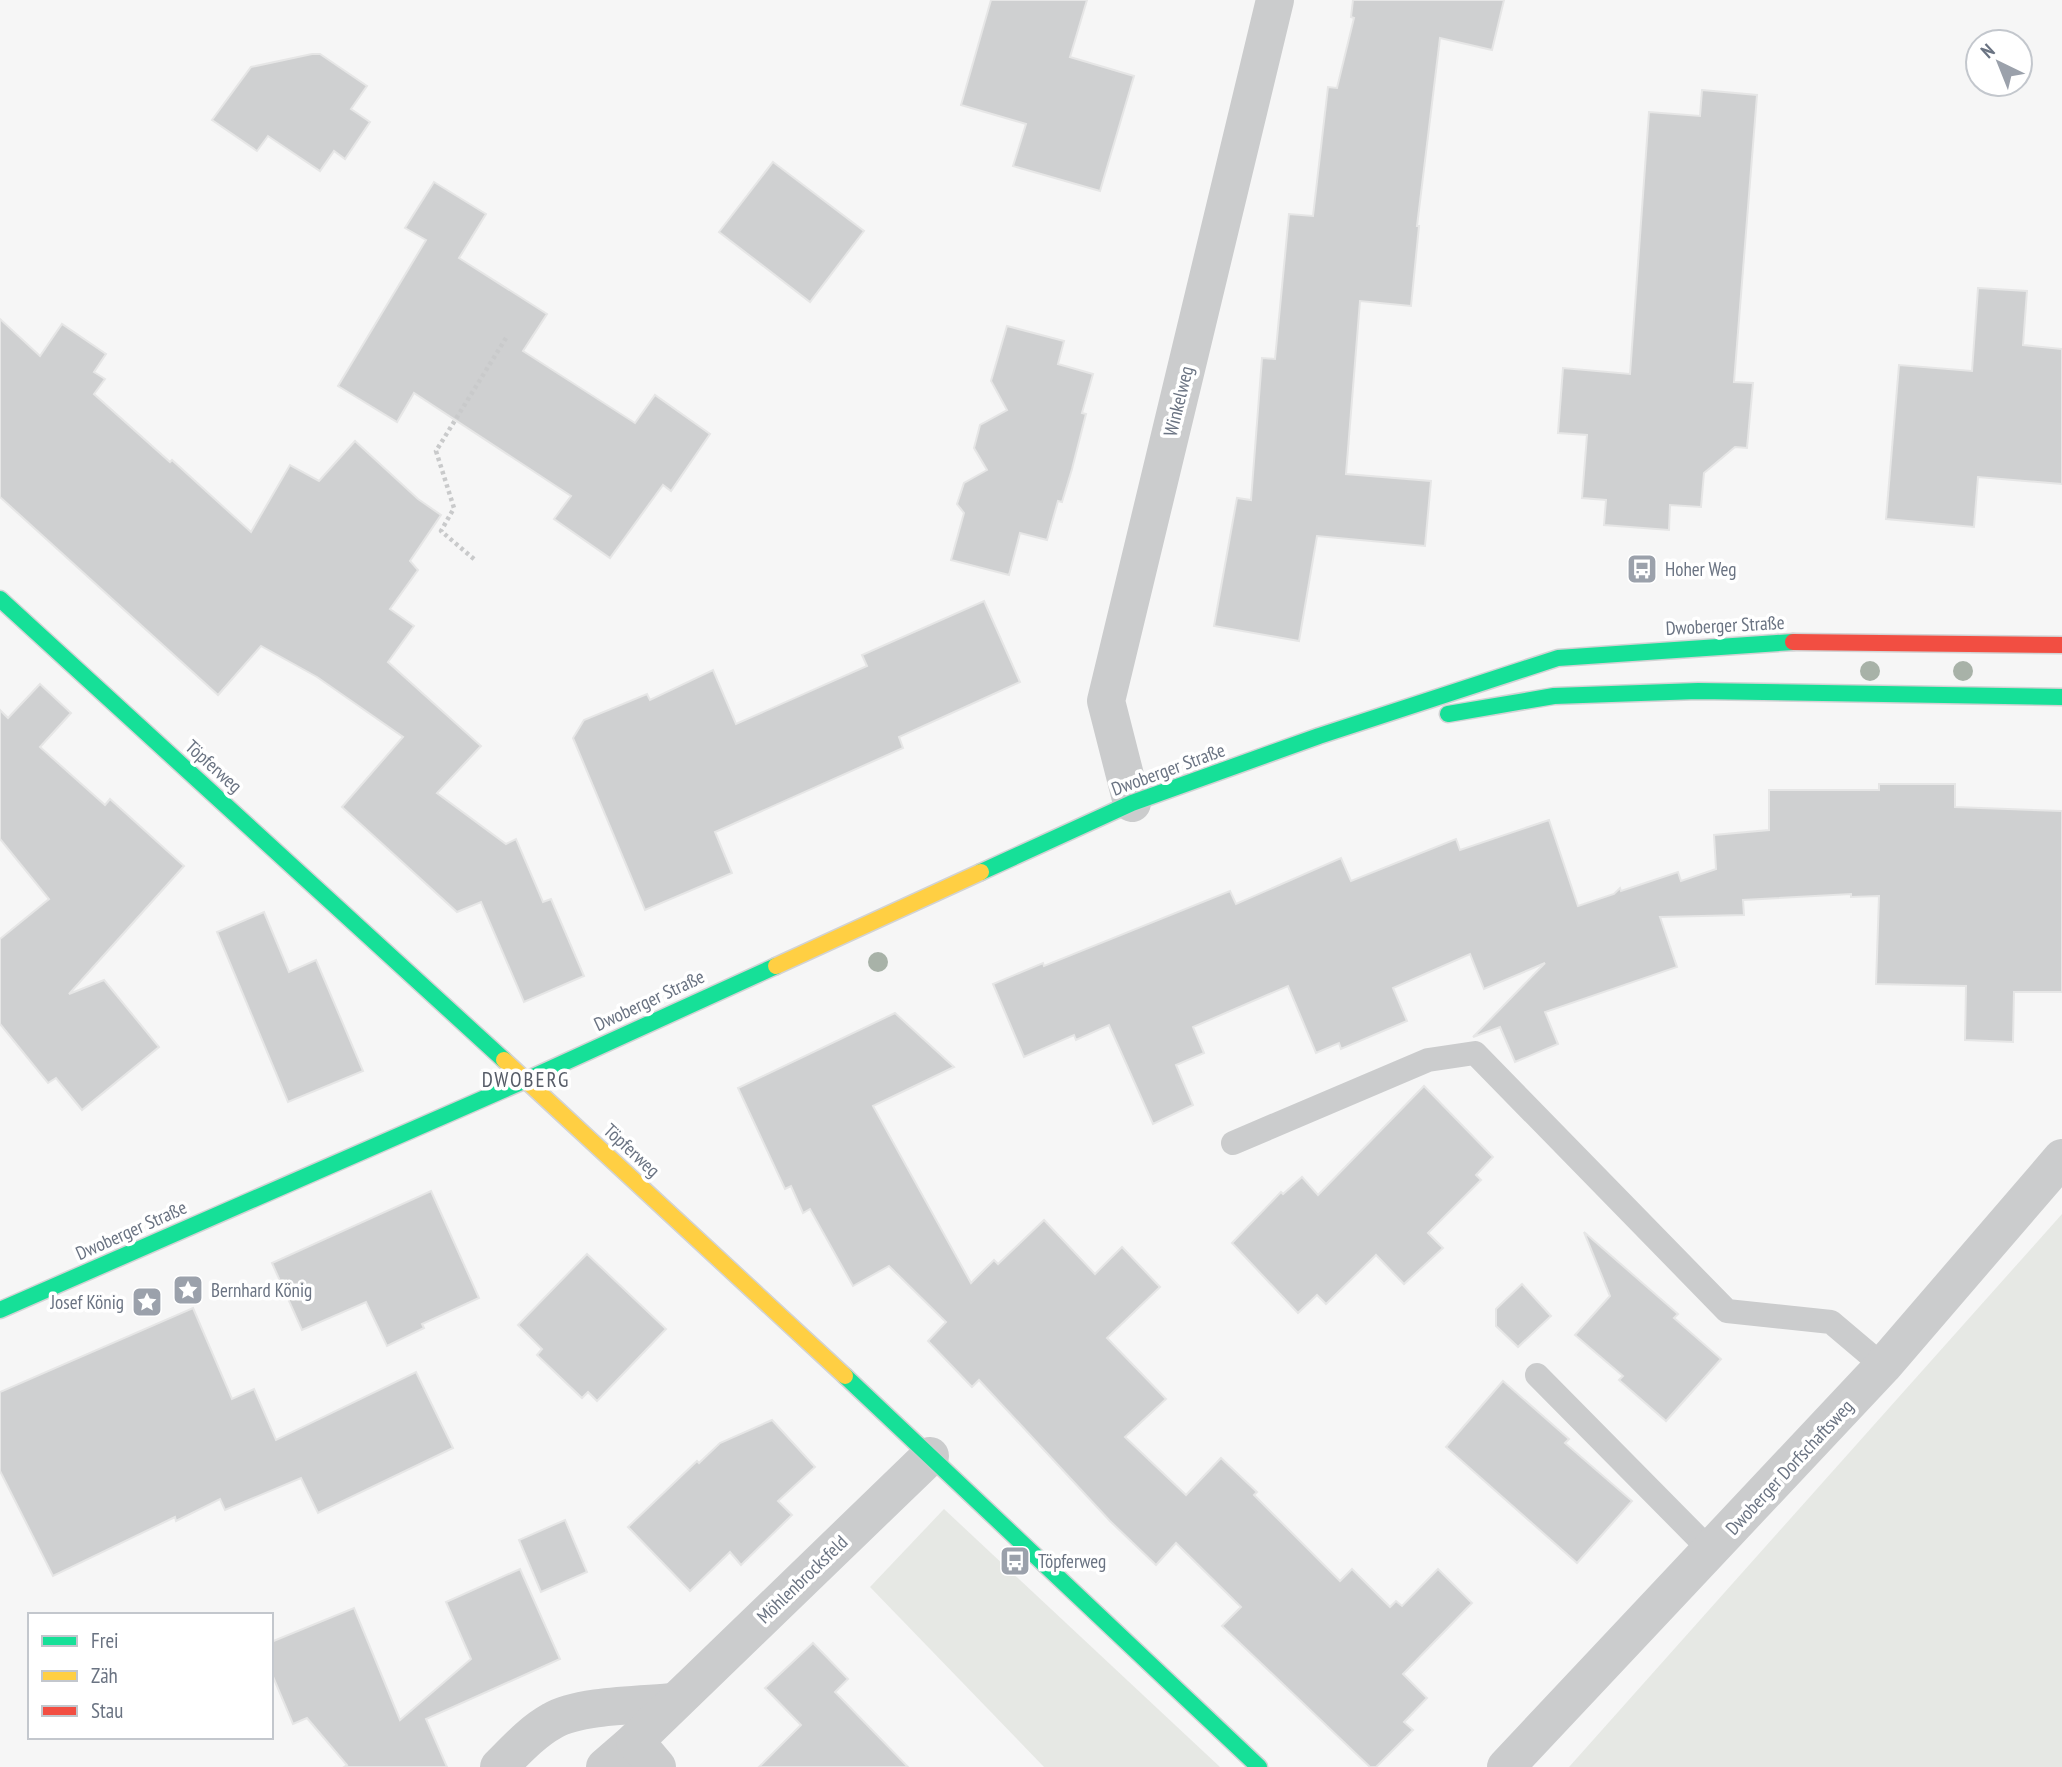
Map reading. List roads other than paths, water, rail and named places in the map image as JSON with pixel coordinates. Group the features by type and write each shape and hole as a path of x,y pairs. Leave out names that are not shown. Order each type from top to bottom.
{"street":[{"name":"Winkelweg","path":"1132,803 1106,701 1275,0"},
{"name":"Töpferweg","path":"0,599 526,1080 1035,1553 1259,1767"},
{"name":"Dwoberger Straße","path":"0,1310 526,1080 1132,803 1318,736 1558,658 1797,642 2062,645"},
{"name":"Dwoberger Straße","path":"1318,736 1554,696 1698,691 2062,697"},
{"name":"Dwoberger Dorfschaftsweg","path":"1506,1767 1883,1366 2062,1158"},
{"name":"Möhlenbrocksfeld","path":"605,1767 646,1754 674,1702 930,1456"},
{"path":"499,1767 552,1720 574,1711 674,1702"}],"lane":[{"path":"1233,1143 1428,1060 1475,1053 1727,1311 1831,1322 1883,1366"},
{"path":"1538,1375 1710,1550"}],"place":[{"name":"Hoher Weg","path":"1642,569"},
{"name":"Bernhard König","path":"188,1290"},
{"name":"Josef König","path":"147,1302"},
{"name":"Töpferweg","path":"1015,1561"}],"district":[{"name":"DWOBERG","path":"526,1080"}]}
